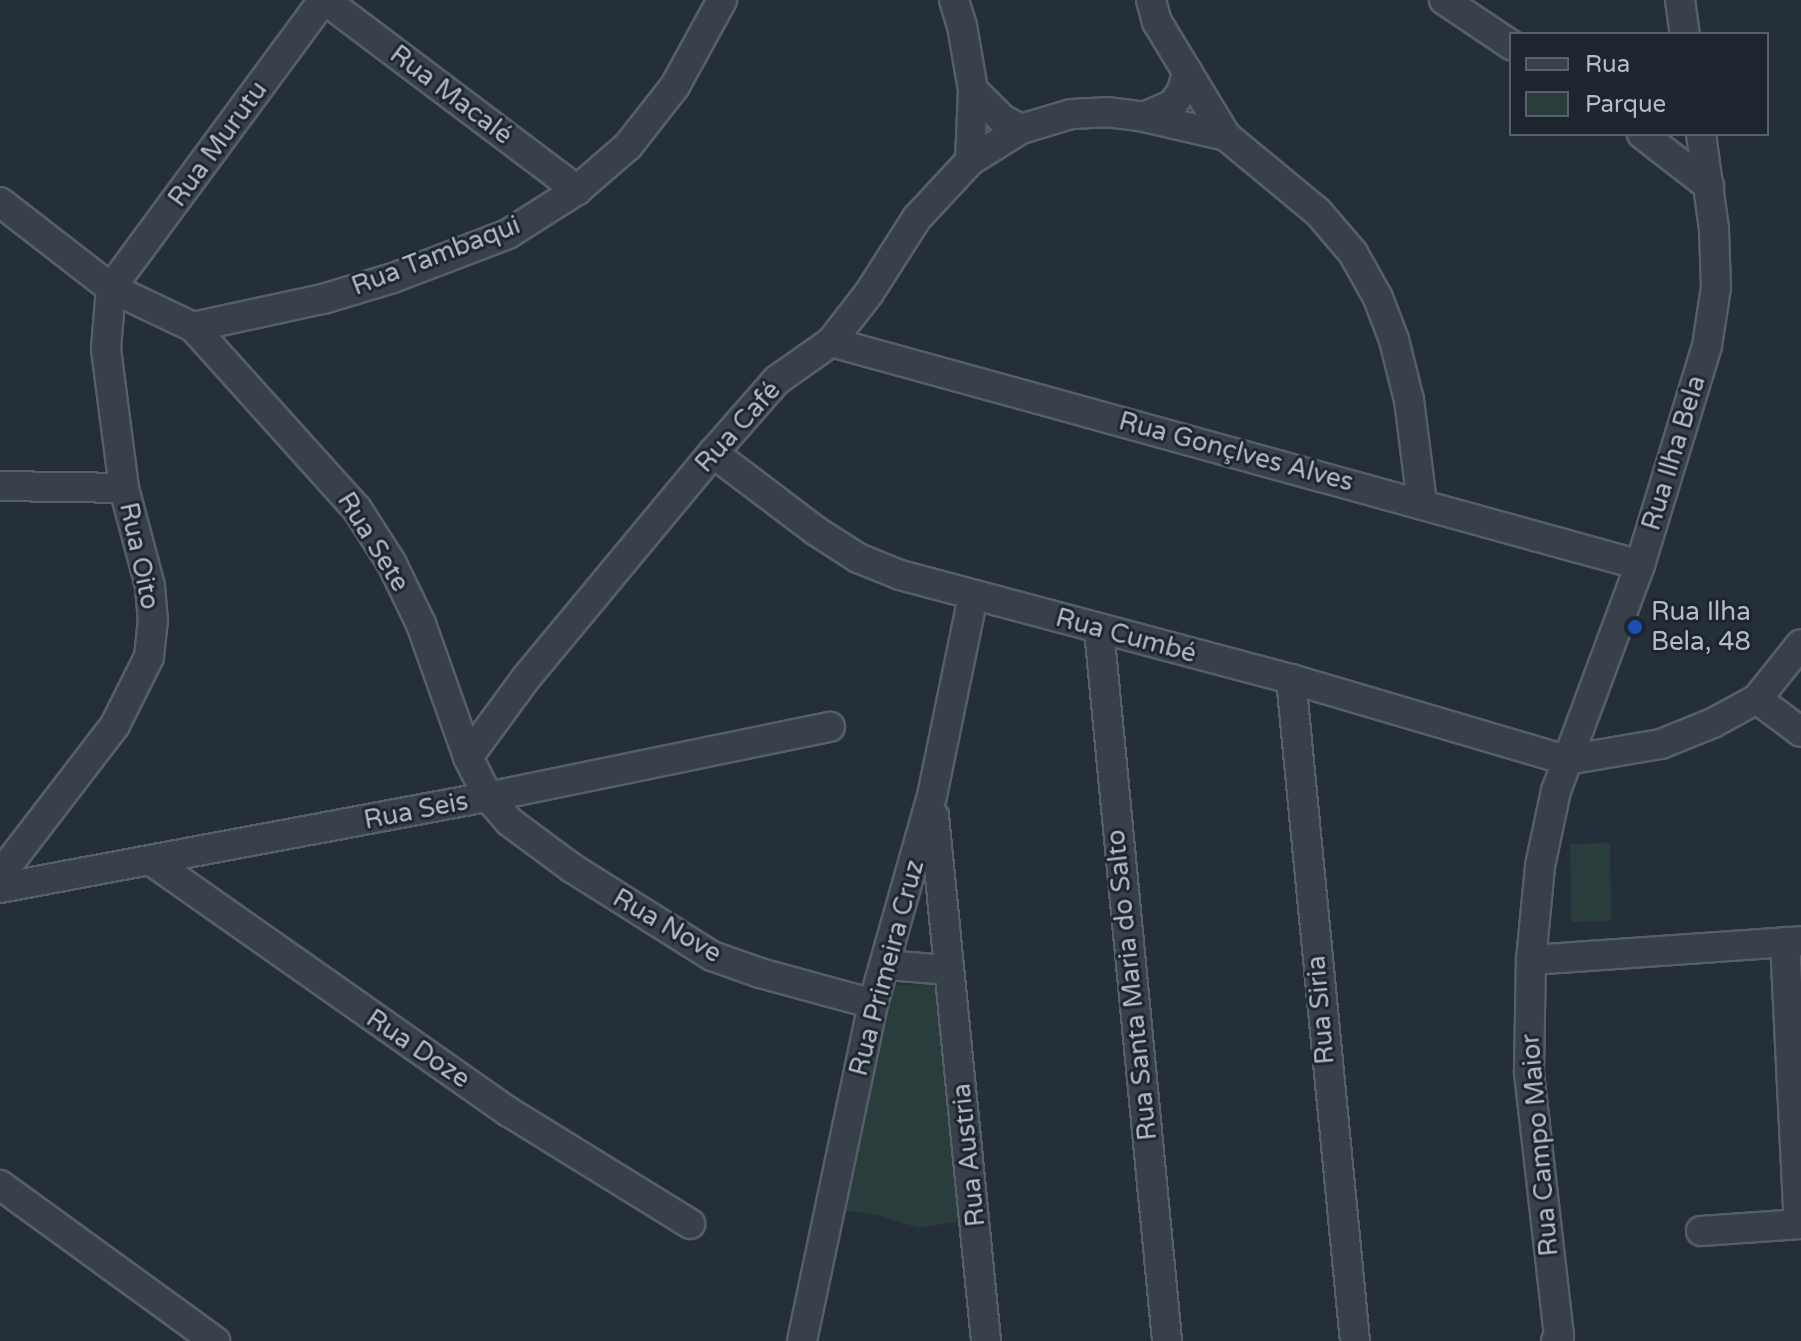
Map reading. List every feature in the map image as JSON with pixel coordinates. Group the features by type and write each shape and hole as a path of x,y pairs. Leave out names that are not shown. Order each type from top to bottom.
{"street":[{"name":"Rua Macalé","path":"324,0 577,190"},
{"name":"Rua Murutu","path":"111,288 324,0"},
{"name":"Rua Tambaqui","path":"193,327 260,315 393,278 508,234 577,190 628,146 675,86 722,0"},
{"path":"954,0 962,26 973,90 970,161"},
{"path":"1151,0 1157,22 1226,136 1318,212 1353,253 1378,298 1394,340 1409,400 1422,503"},
{"path":"1444,0 1509,44"},
{"path":"1680,0 1685,32"},
{"path":"1144,117 1173,104 1182,91 1187,72"},
{"path":"973,90 1002,119 1021,129"},
{"name":"Rua Café","path":"468,757 526,678 713,453 777,380 831,342 869,293 917,218 970,161 1021,129 1071,114 1106,112 1144,117 1226,136"},
{"path":"1645,136 1709,186"},
{"path":"1676,136 1702,139"},
{"name":"Rua Ilha Bela","path":"1567,760 1640,565 1707,346 1716,287 1709,186 1702,139"},
{"path":"0,202 111,288 193,327"},
{"name":"Rua Oito","path":"0,875 115,725 149,657 153,621 150,586 124,488 106,349 111,288"},
{"name":"Rua Sete","path":"193,327 357,509 392,564 421,624 468,757 488,797"},
{"name":"Rua Gonçlves Alves","path":"831,342 1640,565"},
{"name":"Rua Cumbé","path":"713,453 777,504 858,558 900,575 1291,679 1567,760"},
{"path":"0,486 124,488"},
{"name":"Rua Primeira Cruz","path":"802,1341 873,1004 932,796 973,596"},
{"name":"Rua Santa Maria do Salto","path":"1099,629 1167,1341"},
{"path":"1567,760 1661,744 1713,723 1757,699 1801,644"},
{"name":"Rua Siria","path":"1291,679 1355,1341"},
{"path":"1757,699 1801,732"},
{"name":"Rua Seis","path":"0,888 153,862 830,727"},
{"name":"Rua Campo Maior","path":"1559,1339 1529,1071 1531,960 1540,866 1556,791 1567,760"},
{"name":"Rua Austria","path":"932,796 986,1341"},
{"name":"Rua Nove","path":"488,797 510,822 572,868 712,956 760,973 873,1004"},
{"name":"Rua Doze","path":"153,862 509,1112 690,1224"},
{"path":"1531,960 1793,941 1800,1224 1701,1231"},
{"path":"886,965 948,970"},
{"path":"0,1185 215,1341"}],"green space":[{"path":"1610,843 1611,921 1571,922 1570,844"},
{"path":"943,984 962,1221 919,1228 878,1215 841,1210 888,985"}],"place":[{"name":"Rua Ilha Bela, 48","path":"1635,627"}]}
